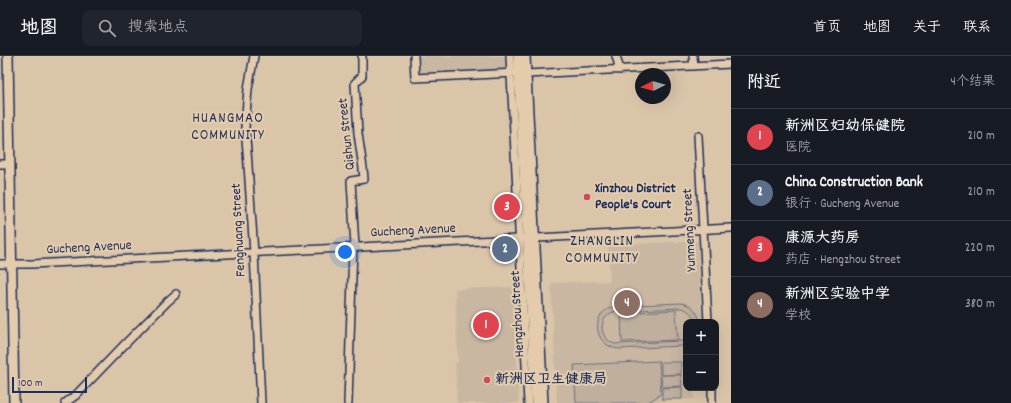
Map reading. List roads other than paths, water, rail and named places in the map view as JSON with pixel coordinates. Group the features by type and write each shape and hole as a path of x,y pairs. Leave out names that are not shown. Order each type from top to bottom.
{"main road":[{"path":"8,56 14,403"},
{"name":"Hengzhou Street","path":"518,56 536,403"},
{"name":"Hengzhou Street","path":"519,74 525,56"},
{"name":"Hengzhou Street","path":"527,238 543,403"}],"street":[{"name":"Fenghuang Street","path":"254,56 248,89 245,127 248,151 262,403"},
{"name":"Qishun Street","path":"348,403 354,247 351,181 364,179 364,165 358,133 355,83 362,76 362,56"},
{"path":"414,56 415,78 731,64"},
{"path":"510,56 519,74 527,238 528,403"},
{"path":"616,56 620,70"},
{"path":"693,56 694,66"},
{"name":"Yunmeng Street","path":"698,136 708,319"},
{"path":"0,164 10,164"},
{"name":"Gucheng Avenue","path":"0,264 32,264 731,228"},
{"path":"65,403 75,396 176,294"},
{"path":"712,391 712,403"}],"place":[{"name":"Xinzhou District People's Court","path":"587,197"},
{"name":"康源大药房","path":"507,207"},
{"name":"China Construction Bank","path":"505,249"},
{"name":"新洲区实验中学","path":"627,303"},
{"name":"新洲区妇幼保健院","path":"486,325"},
{"name":"新洲区卫生健康局","path":"487,380"}],"district":[{"name":"HUANGMAO COMMUNITY","path":"228,128"},
{"name":"ZHANGLIN COMMUNITY","path":"602,250"}]}
